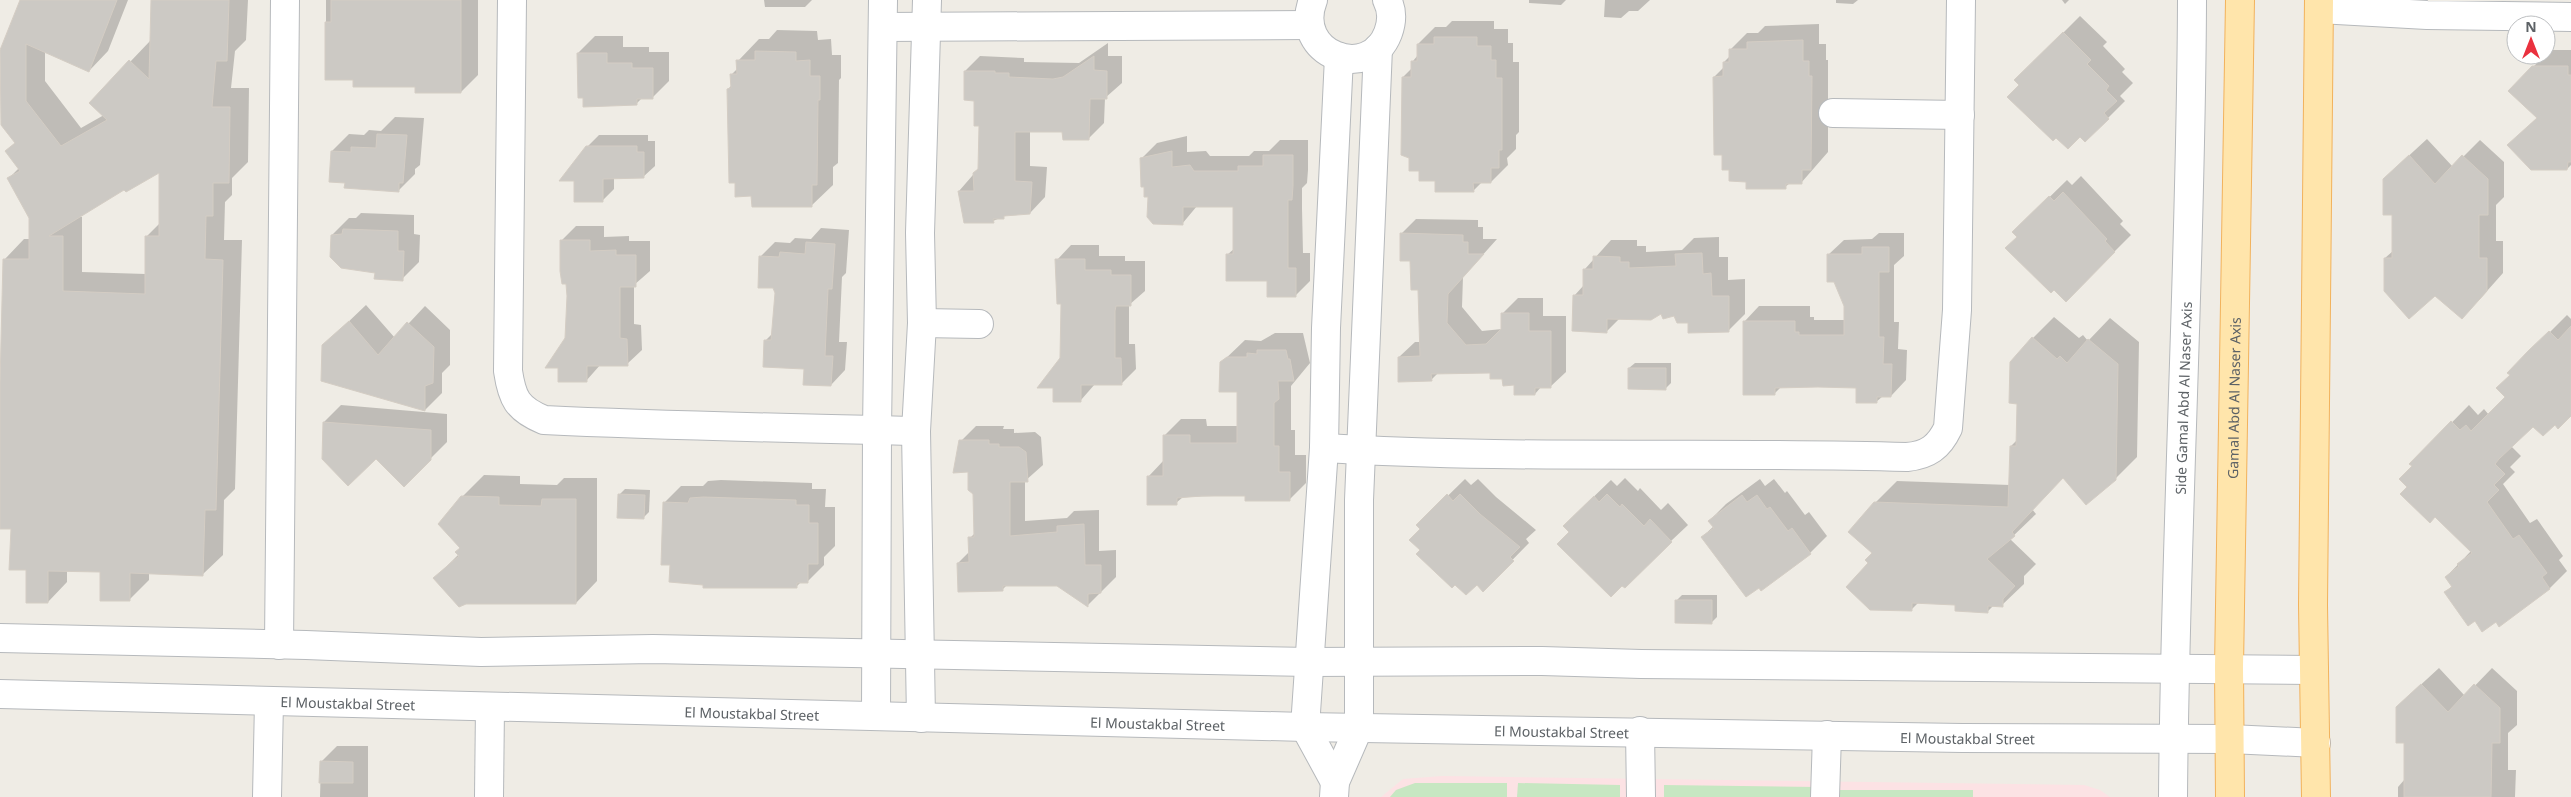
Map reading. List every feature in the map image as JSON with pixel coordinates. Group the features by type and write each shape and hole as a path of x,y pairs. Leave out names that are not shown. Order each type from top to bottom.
{"main road":[{"name":"Gamal Abd Al Naser Axis","path":"2230,797 2229,667 2240,0"},
{"path":"2316,797 2314,670 2319,4"}],"street":[{"path":"279,645 285,0"},
{"path":"512,0 508,371 511,390 517,403 530,414 544,420 655,426 700,425 916,431"},
{"path":"876,716 876,430 883,0"},
{"path":"1324,448 1536,455 1802,454 1907,457 1920,456 1933,450 1942,440 1948,428 1957,310 1961,0"},
{"name":"Side Gamal Abd Al Naser Axis","path":"2173,797 2174,668 2188,289 2192,0"},
{"path":"883,27 926,13 1311,12 1317,42 1323,48 1339,57 1360,58 1378,48 1386,38 1392,14 1389,1"},
{"path":"2319,4 2427,15 2571,17"},
{"path":"921,718 916,431 922,323 920,233 926,13"},
{"path":"1335,790 1359,728 1361,662 1360,450 1378,48"},
{"path":"1335,790 1305,726 1324,448 1326,328 1339,57"},
{"path":"1833,113 1960,115"},
{"path":"922,323 979,324"},
{"path":"0,638 481,652 653,648 1309,662 1542,661 1641,664 2229,667 2314,670"},
{"name":"El Moustakbal Street","path":"0,694 1359,728 2173,738 2316,743"},
{"path":"267,797 269,702"},
{"path":"489,797 490,707"},
{"path":"1640,731 1641,797"},
{"path":"1826,797 1827,735"}],"shaded area":[{"path":"1442,776 2084,785 2100,790 2110,797 1381,797 1403,779"}],"green space":[{"path":"1415,783 1507,783 1507,797 1390,797 1396,790"},
{"path":"1518,783 1620,785 1620,797 1517,797"},
{"path":"1664,785 1817,787 1817,797 1664,797"},
{"path":"1837,790 1973,790 1973,797 1837,797"}],"building":[{"path":"20,0 117,0 89,72 26,44 26,101 61,146 107,120 89,103 129,60 149,79 151,0 229,0 227,61 216,61 212,107 230,107 229,183 213,183 213,216 206,216 205,259 223,260 216,510 205,510 203,576 130,573 130,601 100,601 100,572 48,571 48,603 26,603 26,570 9,570 11,529 0,529 0,383 3,259 29,259 29,218 7,178 20,171 5,151 15,143 1,125 0,50","holes":["159,173 159,236 145,236 145,294 63,291 63,236 49,236 124,190 126,192"]},
{"path":"331,0 461,0 461,93 415,93 415,87 353,87 353,80 325,80 325,22 331,22"},
{"path":"2063,32 2091,60 2087,64 2109,86 2106,90 2117,101 2104,113 2109,119 2085,142 2080,137 2068,149 2056,138 2053,141 2007,97 2019,85 2014,80"},
{"path":"1434,37 1477,37 1477,46 1491,46 1491,60 1496,60 1496,78 1502,78 1502,150 1499,150 1499,168 1491,168 1491,183 1473,183 1474,192 1435,192 1435,181 1419,181 1419,171 1409,171 1409,158 1401,155 1402,77 1411,77 1411,61 1417,61 1417,44 1434,44"},
{"path":"1803,40 1803,61 1809,61 1809,76 1812,76 1811,170 1802,170 1802,184 1786,184 1786,189 1746,189 1746,182 1729,181 1729,170 1722,170 1722,155 1714,155 1713,77 1723,76 1723,62 1729,62 1729,49 1747,49 1747,42"},
{"path":"755,51 796,52 796,61 810,60 810,76 820,76 817,185 812,185 812,207 752,207 751,196 735,197 735,183 729,183 727,89 731,88 730,74 737,74 736,60 755,60"},
{"path":"577,53 607,53 607,63 632,63 632,68 653,68 653,99 637,99 637,105 583,107 583,98 578,98"},
{"path":"1094,56 1094,70 1107,71 1107,99 1090,99 1089,140 1063,140 1062,132 1015,132 1015,181 1032,182 1030,214 1004,216 1004,219 993,219 994,223 964,223 958,191 974,191 973,173 978,169 979,126 974,126 974,101 964,100 964,71 995,71 995,73 1009,73 1009,77 1053,79 1063,77"},
{"path":"2532,66 2568,66 2568,75 2571,75 2571,162 2568,162 2567,170 2531,170 2507,145 2537,118 2508,91"},
{"path":"377,134 407,135 403,183 399,183 399,192 344,188 345,183 329,182 331,151 351,152 351,147 376,148"},
{"path":"586,146 637,146 637,152 644,152 644,178 603,179 603,202 574,202 574,181 559,181"},
{"path":"1172,151 1172,167 1190,165 1194,171 1238,171 1238,166 1263,166 1263,155 1293,155 1292,200 1288,200 1288,268 1296,268 1296,297 1267,297 1267,281 1226,281 1226,254 1233,254 1233,207 1183,207 1183,225 1153,224 1147,217 1148,197 1144,197 1144,187 1141,187 1140,158"},
{"path":"2409,155 2435,184 2462,155 2488,179 2488,215 2479,215 2479,258 2487,258 2487,291 2462,319 2435,296 2409,319 2384,291 2384,258 2392,258 2392,215 2383,215 2383,179"},
{"path":"2063,192 2107,239 2105,241 2115,252 2066,302 2054,290 2051,293 2005,248 2017,237 2012,232 2049,196 2054,201"},
{"path":"343,229 398,231 398,251 404,251 403,281 374,279 375,273 341,268 330,257 331,235 342,234"},
{"path":"1400,233 1463,235 1463,242 1468,242 1468,254 1484,254 1448,294 1447,323 1466,345 1486,344 1501,329 1501,313 1529,313 1529,331 1551,331 1551,388 1535,388 1535,395 1514,395 1514,385 1503,386 1502,379 1490,379 1490,373 1431,374 1432,381 1398,382 1398,357 1420,356 1418,290 1411,290 1410,261 1400,261"},
{"path":"560,240 590,240 590,251 616,250 616,255 636,255 636,287 620,287 620,338 627,339 628,366 587,366 587,382 558,382 558,368 545,368 565,338 567,296 566,284 562,284 560,271"},
{"path":"806,242 835,244 832,289 828,289 825,356 833,356 831,386 803,385 804,369 763,367 764,340 771,340 775,293 773,288 758,288 759,256 779,257 780,252 805,254"},
{"path":"1862,247 1889,247 1889,272 1879,272 1879,337 1884,337 1883,364 1892,364 1891,397 1877,397 1877,403 1856,403 1856,388 1818,387 1775,388 1775,395 1743,395 1743,321 1795,321 1795,332 1799,332 1799,335 1844,335 1844,306 1834,282 1827,282 1827,254 1862,254"},
{"path":"1702,253 1703,274 1711,273 1712,296 1729,296 1729,332 1688,333 1688,323 1677,323 1674,316 1663,319 1661,314 1651,320 1607,319 1607,333 1572,331 1573,295 1583,295 1583,269 1593,269 1593,256 1620,257 1620,262 1629,262 1629,268 1676,266 1675,254"},
{"path":"1055,259 1085,259 1085,270 1111,270 1111,275 1131,275 1131,306 1116,306 1115,311 1115,358 1121,358 1122,385 1081,385 1081,402 1053,402 1053,388 1037,388 1060,358 1061,304 1057,304"},
{"path":"349,321 378,355 407,322 434,347 433,383 425,386 425,411 321,381 322,345"},
{"path":"2571,326 2571,416 2558,429 2555,425 2543,436 2533,427 2499,459 2495,464 2505,474 2494,485 2499,490 2487,502 2513,539 2519,535 2547,573 2542,577 2550,589 2499,627 2496,622 2482,632 2475,621 2468,626 2444,592 2452,587 2445,577 2459,566 2457,564 2472,553 2435,517 2430,523 2400,494 2407,487 2399,479 2412,466 2409,464 2451,421 2460,430 2466,425 2471,431 2505,397 2496,388 2510,375 2507,373 2549,331 2558,340"},
{"path":"2032,337 2057,359 2060,356 2067,363 2088,339 2118,364 2116,480 2086,505 2063,478 2012,532 2015,536 1987,559 2015,586 2003,599 2003,607 1988,606 1988,613 1955,611 1955,605 1912,603 1912,611 1870,610 1846,587 1868,563 1865,560 1872,553 1848,532 1874,502 2008,507 2010,446 2016,446 2017,404 2009,403 2010,362"},
{"path":"1257,350 1286,350 1288,359 1290,359 1294,381 1278,381 1279,399 1274,403 1274,446 1279,446 1279,472 1290,472 1290,501 1245,501 1245,496 1201,496 1177,498 1177,505 1147,505 1147,476 1163,476 1163,435 1190,435 1190,443 1237,443 1237,392 1219,392 1220,362 1227,357 1247,357 1247,353 1257,354"},
{"path":"1628,368 1666,368 1666,390 1628,389"},
{"path":"323,422 431,430 431,460 404,487 376,459 348,486 322,459"},
{"path":"959,440 989,440 989,444 999,444 999,447 1019,447 1026,452 1028,482 1010,482 1010,536 1057,532 1057,526 1084,524 1085,565 1101,565 1101,593 1088,594 1088,607 1057,586 1003,586 1003,591 958,592 957,563 969,562 968,537 974,537 973,494 968,490 968,472 953,473"},
{"path":"618,494 645,495 644,519 617,518"},
{"path":"1447,494 1453,501 1460,494 1480,514 1520,547 1510,557 1514,561 1483,592 1477,585 1466,595 1455,585 1452,588 1416,554 1420,550 1409,540 1420,529 1416,525"},
{"path":"1607,494 1620,507 1622,504 1644,526 1650,519 1672,542 1625,588 1622,586 1611,597 1557,544 1569,532 1563,526 1594,496 1599,502"},
{"path":"1742,495 1747,502 1757,495 1767,509 1770,507 1788,531 1792,528 1811,554 1761,591 1759,588 1746,597 1701,537 1714,528 1708,521"},
{"path":"461,496 499,497 499,505 541,506 542,499 576,499 576,604 466,604 459,607 433,578 459,556 455,552 460,548 438,524"},
{"path":"690,498 796,500 796,505 809,505 809,523 818,523 818,564 808,564 808,583 797,583 797,588 703,588 703,585 669,582 670,565 661,565 663,502 688,503"},
{"path":"1675,600 1712,600 1712,624 1675,623"},
{"path":"2421,684 2448,712 2474,684 2500,708 2500,743 2492,743 2491,797 2404,797 2404,743 2396,743 2396,707"},
{"path":"320,761 353,762 353,783 319,783"}]}
